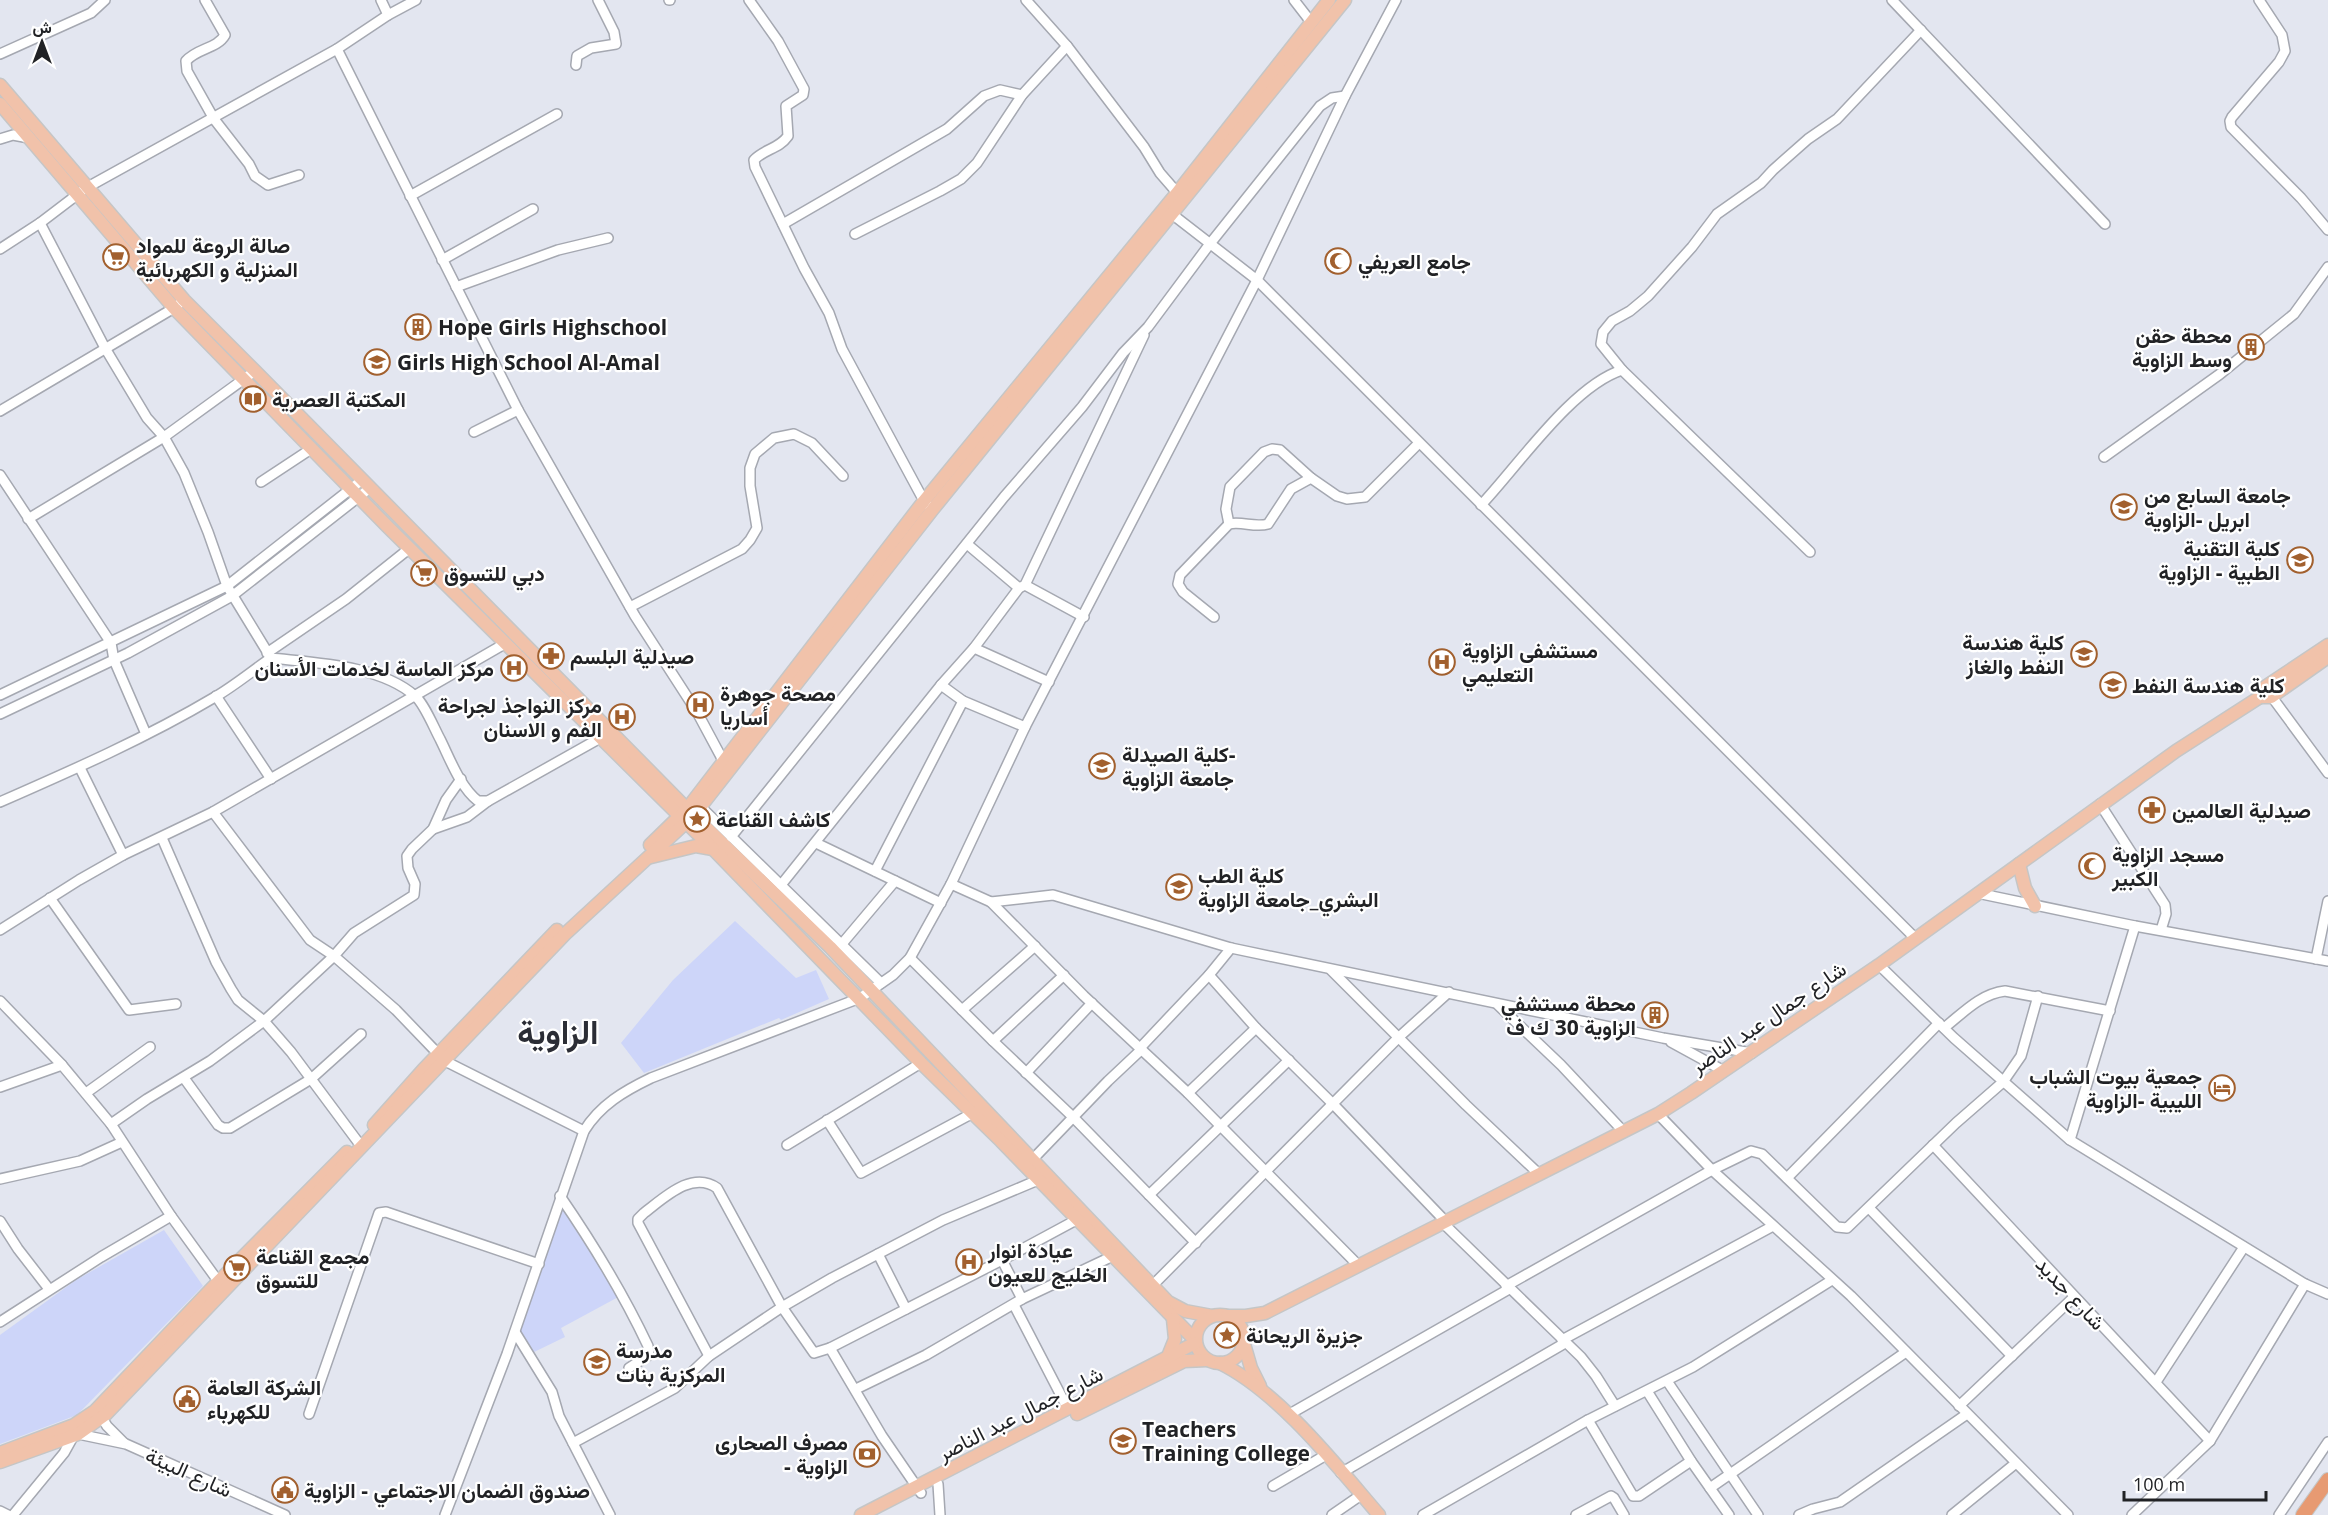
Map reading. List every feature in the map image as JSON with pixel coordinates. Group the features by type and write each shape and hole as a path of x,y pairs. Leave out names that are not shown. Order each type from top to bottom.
{"highway":[{"path":"2303,1515 2328,1480"}],"main road":[{"path":"1181,196 1329,0"},
{"path":"0,1462 76,1434 102,1418 326,1172 690,814 928,505 1168,211 1345,0"},
{"path":"0,85 82,192 245,380 311,449 602,737 690,814 876,987 1168,1302 1194,1314 1227,1316 1239,1324 1251,1368 1262,1389"},
{"path":"0,104 29,138 82,192"},
{"path":"179,304 255,371 690,814 713,849 1173,1318 1195,1341 1198,1351 1207,1360 1220,1363 1262,1389 1326,1455 1379,1515"},
{"name":"شارع جمال عبد الناصر","path":"2265,694 2328,645"},
{"name":"شارع جمال عبد الناصر","path":"1227,1316 1246,1316 1265,1312 1658,1114 1752,1053 1879,965 2176,751 2328,657"},
{"path":"0,1453 74,1425 90,1416 222,1286 442,1058 555,932 690,814"},
{"path":"647,858 696,846 713,849"},
{"path":"2019,864 2025,888 2035,906"},
{"name":"شارع جمال عبد الناصر","path":"1244,1341 1253,1324 1265,1312"},
{"path":"1195,1341 1198,1327 1212,1316"},
{"path":"1166,1359 1175,1339 1173,1318"},
{"name":"شارع جمال عبد الناصر","path":"878,1515 919,1490 1166,1359 1195,1341"},
{"path":"1220,1363 1235,1358 1244,1341"},
{"name":"شارع جمال عبد الناصر","path":"861,1515 938,1484 1175,1365 1192,1359 1207,1360"}],"street":[{"path":"0,54 91,13 105,0"},
{"path":"205,0 225,34 219,43 191,55 186,61 187,71 214,119 249,164 255,176 268,185 299,175"},
{"path":"381,0 388,15"},
{"path":"0,249 82,192 337,49 388,15 416,0"},
{"path":"576,65 577,56 591,48 615,44 614,32 598,0"},
{"path":"750,0 778,41 804,89 803,95 786,106 788,136 784,142 758,155 754,160 758,174 829,313 842,349 928,505"},
{"path":"1026,0 1067,46 1144,147 1160,173 1181,196"},
{"path":"1294,0 1311,22"},
{"path":"445,1515 515,1332 560,1196 591,1118 626,1090 860,998 893,975 910,958 951,884 1025,727 1257,280 1345,96 1396,0"},
{"path":"1383,26 1401,0"},
{"path":"1892,0 2105,224"},
{"path":"2259,0 2282,34 2285,51 2279,62 2232,117 2230,124 2301,198 2328,230"},
{"path":"1810,552 1622,370 1601,344 1603,332 1612,321 1630,311 1648,296 1692,247 1717,214 1761,183 1773,170 1851,106 1921,30"},
{"path":"855,234 960,179 977,163 1022,95 1067,46"},
{"path":"337,49 518,410 630,607 697,712 726,766"},
{"path":"783,224 947,129 984,96 1000,90 1014,91 1022,95"},
{"path":"731,837 967,544 1082,407 1123,353 1148,327 1209,244 1320,106 1332,98 1345,96"},
{"path":"410,196 557,114"},
{"path":"0,139 12,135 29,138"},
{"path":"442,260 532,209"},
{"path":"1168,211 1257,280 1916,939"},
{"path":"40,223 105,348 147,418 164,437 194,494 227,586 269,655 359,670 385,678 416,696 471,796 478,801 488,801"},
{"path":"456,287 558,250 608,238"},
{"path":"2104,457 2220,374 2294,314 2328,267"},
{"path":"0,411 179,304"},
{"path":"781,885 1022,586 1148,327"},
{"path":"1481,505 1590,386 1622,370"},
{"path":"28,519 164,437 255,371"},
{"path":"474,432 518,410"},
{"path":"630,607 742,549 750,540 757,528 750,486 750,468 754,454 774,438 794,434 812,443 843,476"},
{"path":"1229,524 1226,509 1230,487 1264,452 1272,449 1280,450 1311,478 1337,496 1347,499 1365,497 1419,443"},
{"path":"261,482 311,449"},
{"path":"0,475 111,643 114,660 146,734"},
{"path":"1214,617 1183,592 1178,584 1180,575 1229,524 1237,522 1254,525 1268,524 1291,489 1311,478"},
{"path":"0,714 114,660 232,596 366,484"},
{"path":"0,695 227,586 355,493"},
{"path":"967,544 1022,586 1084,617"},
{"path":"0,802 80,768 216,696 410,548"},
{"path":"0,930 123,855 213,812 506,643"},
{"path":"974,648 1049,682"},
{"path":"941,685 963,701 1025,727"},
{"path":"2265,694 2328,773"},
{"path":"216,696 271,779"},
{"path":"875,871 963,701"},
{"path":"433,829 467,817 488,801 602,737"},
{"path":"80,768 123,855"},
{"path":"111,1124 147,1099 184,1078 264,1021 334,956 354,933 414,895 415,884 408,868 407,856 433,829 447,800 461,779"},
{"path":"2100,804 2165,905 2166,914 2162,930"},
{"path":"213,812 310,940 334,956 396,1010 442,1058 584,1131"},
{"path":"690,814 731,837 763,866 841,945 876,987"},
{"path":"162,838 216,962 238,1000 264,1021 291,1052 358,1142"},
{"path":"816,843 941,903"},
{"path":"841,945 895,881"},
{"path":"951,884 991,902 1092,1003 1221,1125 1358,1265"},
{"path":"1977,893 2135,926 2328,961"},
{"path":"991,902 1053,895 1231,948 1664,1038 1752,1053"},
{"path":"50,898 129,1010 176,1004"},
{"path":"2316,959 2328,902"},
{"path":"2070,1140 2135,926"},
{"path":"962,1010 1035,946"},
{"path":"1033,1159 1141,1048 1231,948"},
{"path":"910,958 1074,1118 1196,1243"},
{"path":"1879,965 1941,1026 2070,1140 2305,1284 2328,1294"},
{"path":"1331,969 1466,1105 1539,1174"},
{"path":"993,1041 1064,975"},
{"path":"1209,975 1256,1028 1334,1105 1444,1222 1592,1370 1616,1406"},
{"path":"1787,1178 1941,1026 1987,995 2005,991 2110,1011"},
{"path":"1153,1285 1400,1037 1449,992"},
{"path":"1288,1415 1712,1170 1755,1151 1762,1154 1840,1228 1847,1228 1933,1145 2003,1082 2021,1056 2038,996"},
{"path":"0,1001 62,1065 111,1124 171,1216 222,1286"},
{"path":"1026,1073 1092,1003"},
{"path":"1496,1003 1561,1065 1623,1131"},
{"path":"1188,1093 1256,1028"},
{"path":"184,1078 218,1125 223,1128 234,1126 311,1079 361,1034"},
{"path":"1664,1038 1724,1071"},
{"path":"86,1093 150,1047"},
{"path":"1149,1195 1289,1060"},
{"path":"787,1145 921,1063"},
{"path":"0,1087 62,1065"},
{"path":"827,1120 861,1173 973,1113"},
{"path":"1658,1114 1712,1170 1832,1280 1906,1352 2068,1515"},
{"path":"0,1179 80,1161 122,1142"},
{"name":"شارع جديد","path":"1933,1145 2210,1441"},
{"path":"573,1443 675,1388 709,1356 782,1307 943,1220 1038,1180"},
{"path":"709,1356 638,1223 640,1216 664,1197 688,1183 700,1182 717,1188 782,1307 814,1353 830,1348 1077,1219"},
{"path":"560,1196 597,1250 623,1294 648,1346 647,1358 629,1368"},
{"path":"1869,1208 2012,1356"},
{"path":"309,1414 379,1213 386,1212 538,1264"},
{"path":"0,1322 49,1289 171,1216"},
{"path":"0,1221 49,1289"},
{"path":"1341,1473 1564,1342 1773,1226"},
{"path":"2156,1382 2244,1247"},
{"path":"878,1254 906,1309"},
{"path":"856,1389 926,1355 1018,1302 1113,1256"},
{"path":"1002,1260 1018,1302 1068,1409"},
{"path":"1423,1515 1588,1420 1667,1381 1832,1280"},
{"path":"2132,1515 2210,1441 2305,1284"},
{"path":"1959,1406 2074,1297"},
{"path":"515,1332 552,1392 559,1416 610,1515"},
{"path":"830,1348 882,1436 919,1490"},
{"path":"1710,1488 1906,1352"},
{"path":"1667,1381 1758,1515"},
{"path":"1647,1391 1691,1461 1729,1515"},
{"path":"1799,1515 1840,1502 1966,1414"},
{"name":"شارع البيئة","path":"102,1418 126,1444"},
{"path":"1588,1420 1633,1496 1639,1496 1691,1461"},
{"path":"13,1515 64,1453 76,1434"},
{"name":"شارع البيئة","path":"76,1434 126,1444 285,1515"},
{"path":"2279,1515 2328,1442"},
{"path":"1273,1486 1326,1455"},
{"path":"1952,1515 2016,1462"},
{"path":"938,1484 940,1515"},
{"path":"1332,1515 1361,1495"},
{"path":"1576,1515 1611,1496 1624,1515"},
{"path":"0,1511 8,1515"}],"shaded area":[{"path":"735,921 796,978 816,970 829,999 644,1073 621,1043 673,980"},
{"path":"560,1196 622,1295 561,1328 565,1337 530,1354 516,1332"},
{"path":"164,1230 203,1286 77,1415 0,1444 0,1335 76,1280"}],"place":[{"name":"صالة الروعة للمواد المنزلية و الكهربائية","path":"116,257"},
{"name":"جامع العريفي","path":"1338,261"},
{"name":"Hope Girls Highschool","path":"418,327"},
{"name":"محطة حقن وسط الزاوية","path":"2251,347"},
{"name":"Girls High School Al-Amal","path":"377,362"},
{"name":"المكتبة العصرية","path":"253,399"},
{"name":"جامعة السابع من ابريل -الزاوية","path":"2124,507"},
{"name":"كلية التقنية الطبية - الزاوية","path":"2300,560"},
{"name":"دبي للتسوق","path":"424,573"},
{"name":"كلية هندسة النفط والغاز","path":"2084,654"},
{"name":"صيدلية البلسم","path":"551,656"},
{"name":"مستشفى الزاوية التعليمي","path":"1442,662"},
{"name":"مركز الماسة لخدمات الأسنان","path":"514,668"},
{"name":"كلية هندسة النفط","path":"2113,685"},
{"name":"مصحة جوهرة أساريا","path":"700,705"},
{"name":"مركز النواجذ لجراحة الفم و الاسنان","path":"622,717"},
{"name":"كلية الصيدلة- جامعة الزاوية","path":"1102,766"},
{"name":"صيدلية العالمين","path":"2152,810"},
{"name":"كاشف القناعة","path":"697,819"},
{"name":"مسجد الزاوية الكبير","path":"2092,866"},
{"name":"كلية الطب البشري_جامعة الزاوية","path":"1179,887"},
{"name":"محطة مستشفي الزاوية 30 ك ف","path":"1655,1015"},
{"name":"جمعية بيوت الشباب الليبية -الزاوية","path":"2222,1088"},
{"name":"عيادة انوار الخليج للعيون","path":"969,1262"},
{"name":"مجمع القناعة للتسوق","path":"237,1268"},
{"name":"جزيرة الريحانة","path":"1227,1335"},
{"name":"مدرسة المركزية بنات","path":"597,1362"},
{"name":"الشركة العامة للكهرباء","path":"187,1399"},
{"name":"Teachers Training College","path":"1123,1441"},
{"name":"مصرف الصحارى - الزاوية","path":"867,1454"},
{"name":"صندوق الضمان الاجتماعي - الزاوية","path":"285,1490"}],"district":[{"name":"الزاوية","path":"558,1031"}]}
